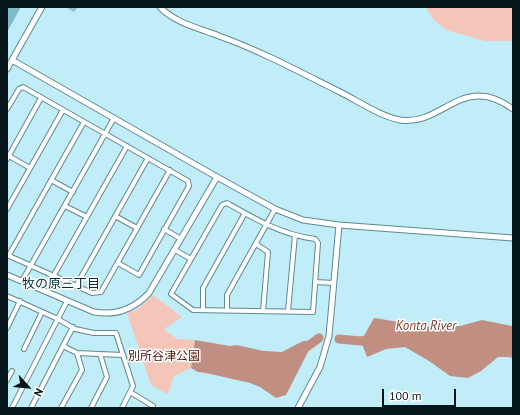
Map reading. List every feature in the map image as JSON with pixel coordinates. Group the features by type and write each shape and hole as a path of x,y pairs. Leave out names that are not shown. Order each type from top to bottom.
{"street":[{"path":"7,69 42,7"},
{"path":"160,7 171,17 276,60 380,112 399,119 414,120 432,116 460,100 479,96 496,99 513,109"},
{"path":"12,60 275,209 303,220 340,225 513,238"},
{"path":"7,109 19,89 23,88 188,180 189,186 139,275 118,263"},
{"path":"30,168 8,158 41,98"},
{"path":"7,209 63,110"},
{"path":"22,281 114,118"},
{"path":"84,122 8,255 92,293 101,292 170,170"},
{"path":"54,275 127,146"},
{"path":"76,286 148,158"},
{"path":"7,274 85,309 101,313 113,313 127,310 135,306 149,293 217,177"},
{"path":"51,180 73,192"},
{"path":"227,203 245,213 283,232 315,239 318,243 313,312 193,310 171,294 222,204 227,203"},
{"path":"65,206 86,217"},
{"path":"227,310 227,295 275,209"},
{"path":"202,310 203,288 245,213"},
{"path":"115,216 137,228"},
{"path":"298,408 320,367 329,336 340,225"},
{"path":"164,229 181,238"},
{"path":"288,311 294,235"},
{"path":"256,244 268,252 263,311"},
{"path":"175,250 191,258"},
{"path":"315,282 334,283"},
{"path":"7,296 72,327 94,333 116,333 133,386 122,408"},
{"path":"12,408 67,301"},
{"path":"7,328 20,302"},
{"path":"24,349 42,312"},
{"path":"32,408 64,346 72,327"},
{"path":"64,346 77,353 123,355"},
{"path":"62,408 82,370 77,353"},
{"path":"91,408 108,377 100,354"},
{"path":"7,380 12,371"},
{"path":"130,392 153,406 152,408"}],"green space":[{"path":"427,7 513,7 513,41 485,41 446,30 434,20 427,10"},
{"name":"別所谷津公園","path":"153,295 182,317 164,329 177,339 195,340 191,368 174,376 168,394 151,385 127,313 138,309"}],"shaded area":[{"path":"374,318 431,327 460,326 482,320 512,326 513,358 498,357 481,371 468,378 450,376 429,361 405,347 386,349 367,357 361,341"},
{"path":"195,340 230,346 236,345 264,351 282,352 303,341 308,341 311,343 286,395 276,398 260,387 250,383 198,372 191,368"}],"building":[{"path":"7,7 21,7 7,32"}],"waterway":[{"name":"Konta River","path":"301,351 319,338"},
{"name":"Konta River","path":"339,339 361,341 371,339"}],"district":[{"name":"牧の原三丁目","path":"61,284"}]}
